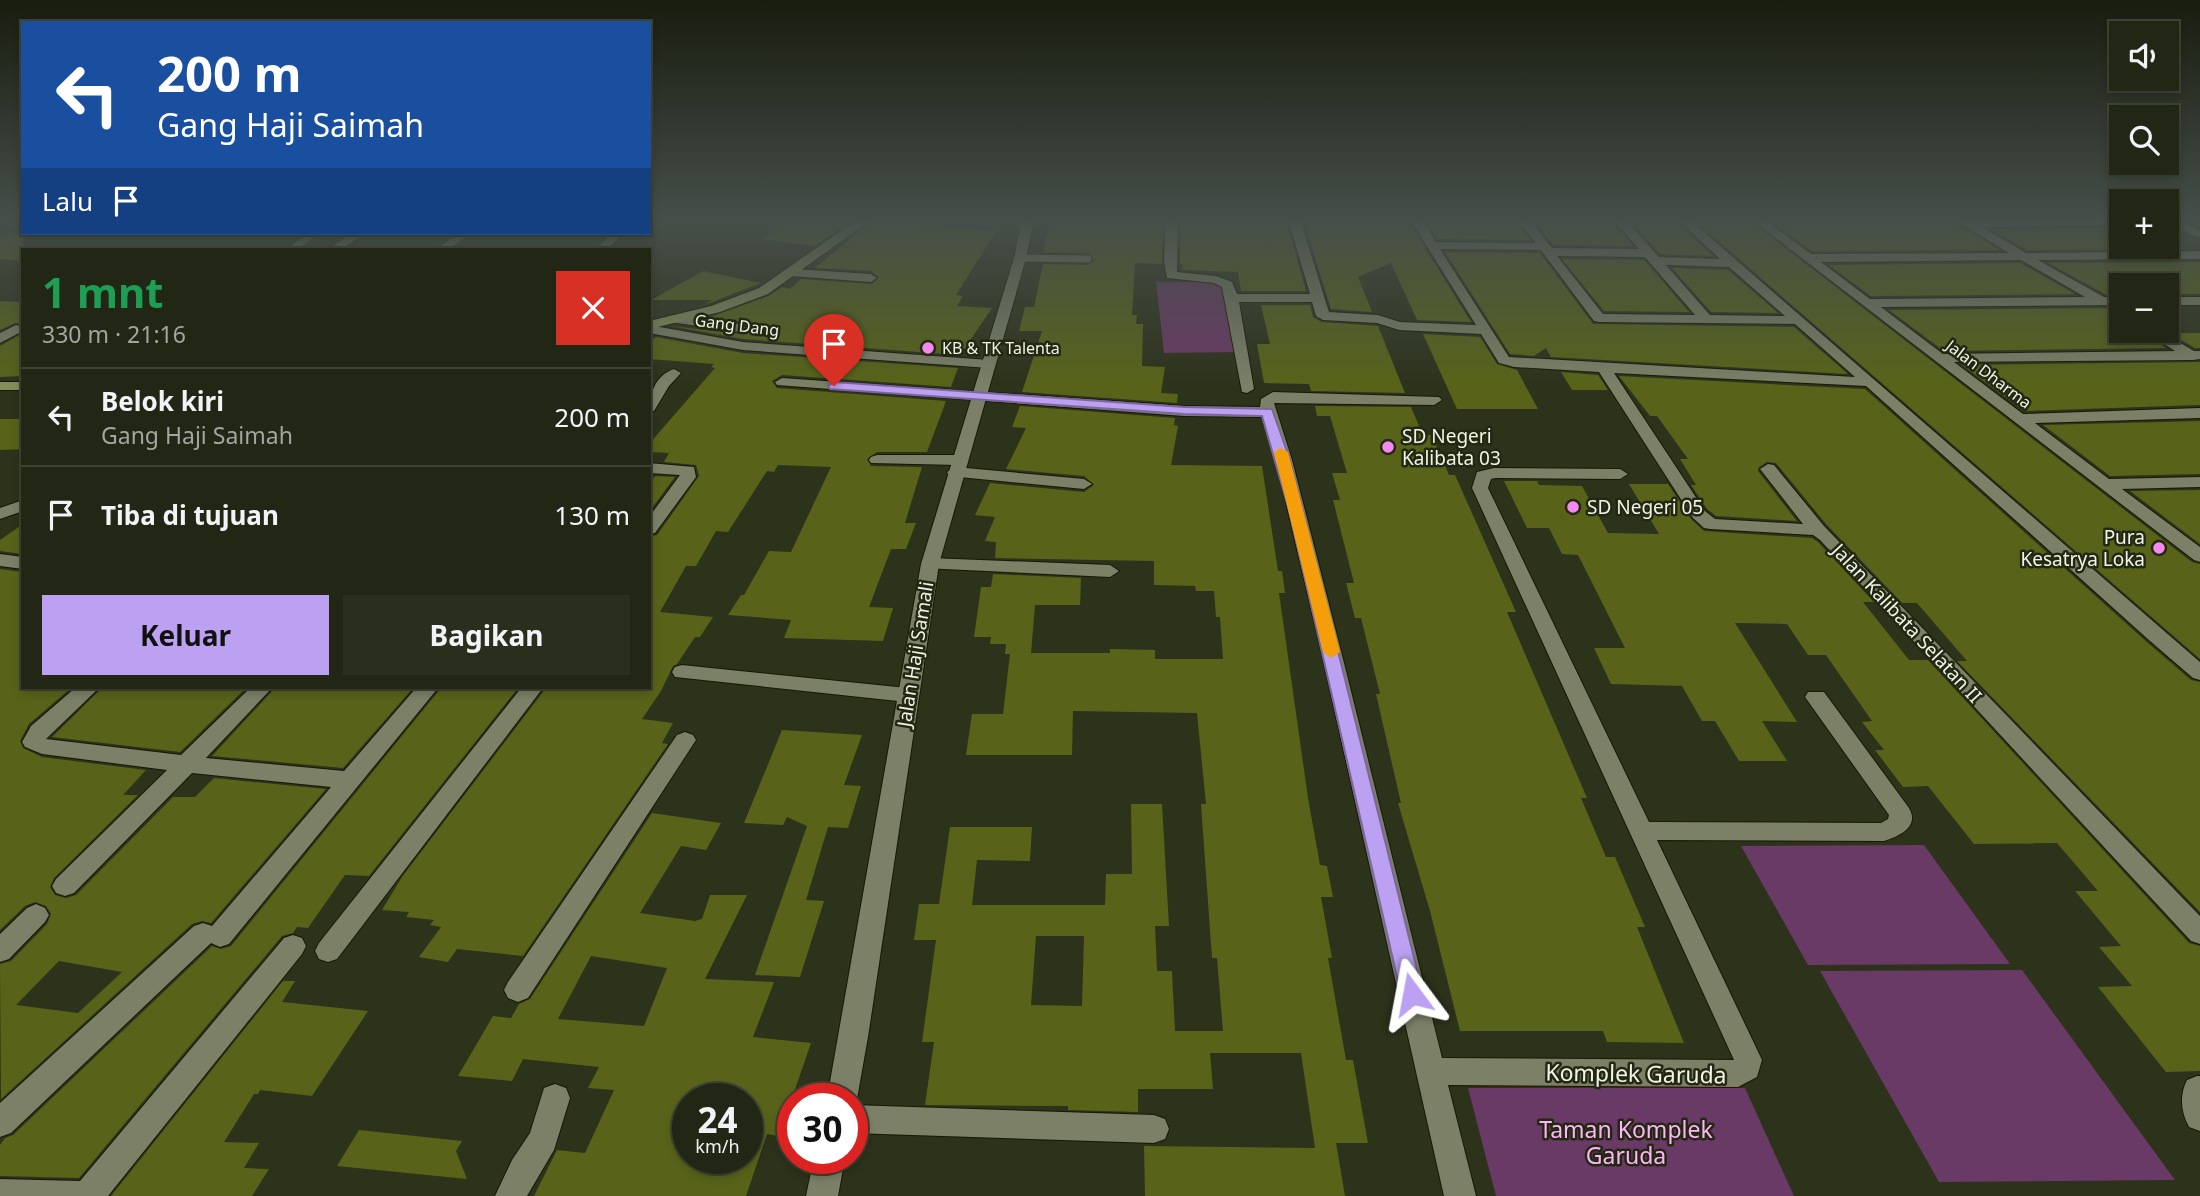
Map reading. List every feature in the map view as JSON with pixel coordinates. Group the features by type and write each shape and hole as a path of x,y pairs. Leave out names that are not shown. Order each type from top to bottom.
{"main road":[{"path":"651,326 757,294 790,275"},
{"path":"0,386 21,386"}],"street":[{"path":"821,275 871,278"},
{"name":"Jalan Haji Samali","path":"845,1083 930,564 956,466 980,397 1015,275"},
{"path":"1171,275 1222,281 1228,285 1247,389"},
{"path":"1310,275 1320,312 1326,317 1378,318 1399,326 1485,330"},
{"path":"1450,275 1504,360 1514,363 1867,382"},
{"path":"1566,275 1599,318 1797,320"},
{"path":"1668,275 1706,319"},
{"path":"1744,275 2065,558 2200,673"},
{"name":"Jalan Dharma","path":"1829,275 2200,556"},
{"path":"2055,275 2109,306"},
{"path":"1232,298 1316,298"},
{"path":"2179,301 2200,301"},
{"path":"1866,303 2109,302"},
{"path":"675,318 739,328"},
{"name":"Gang Dang","path":"651,327 743,346 989,364"},
{"path":"0,339 16,329"},
{"path":"2173,343 2198,357"},
{"path":"1939,358 2198,357"},
{"name":"Jalan Kalibata Selatan II","path":"1604,368 1699,514 1710,524 1818,530 1826,536 2200,933"},
{"path":"651,371 674,373 656,383 651,401"},
{"path":"782,382 1184,411 1267,412"},
{"path":"1434,400 1273,397 1266,402 1294,500 1460,1196"},
{"path":"2020,419 2200,414"},
{"path":"877,460 956,466 1084,484"},
{"path":"651,468 688,471 688,477 651,527"},
{"path":"1768,470 1818,530"},
{"name":"Komplek Garuda","path":"1430,1071 1738,1074 1747,1068 1748,1060 1480,488 1483,476 1494,473 1620,474"},
{"path":"2108,484 2200,482"},
{"path":"0,514 21,506"},
{"path":"0,560 21,563"},
{"path":"930,564 1110,571"},
{"path":"682,672 907,695"},
{"path":"87,689 39,731 33,742 42,746 185,764 348,780"},
{"path":"65,886 261,689"},
{"path":"0,1123 211,935 426,689"},
{"path":"328,951 531,689"},
{"path":"1642,831 1884,832 1899,824 1901,814 1816,697"},
{"path":"518,990 685,740"},
{"path":"0,951 36,915"},
{"path":"88,1196 293,946"},
{"path":"2200,1090 2197,1090 2197,1112 2200,1117"},
{"path":"511,1196 542,1140 555,1098"},
{"path":"868,1120 1154,1129"},
{"path":"822,1196 827,1174"},
{"path":"0,1195 77,1196"}],"green space":[{"path":"1156,282 1223,282 1240,352 1164,353"},
{"path":"1924,845 2010,964 1808,965 1741,846"},
{"path":"2022,970 2175,1180 1939,1182 1820,971"},
{"name":"Taman Komplek Garuda","path":"1468,1088 1745,1088 1794,1196 1496,1196"}],"building":[{"path":"696,275 721,275 761,283 704,305 712,300 651,300"},
{"path":"876,275 969,275 956,295 963,296 957,306 992,308 960,355 743,339 671,326 740,334 748,329 739,321 710,317 769,296 782,287 790,289 801,279 872,284 879,277"},
{"path":"1041,275 1134,275 1132,315 1137,315 1136,324 1143,324 1142,366 1165,367 1161,393 1178,394 1177,403 1022,392 1042,331 1019,331 1025,307 1034,307"},
{"path":"1238,275 1302,275 1306,291 1241,291"},
{"path":"1320,275 1363,275 1358,277 1372,312 1331,309"},
{"path":"1396,275 1442,275 1471,322 1417,320"},
{"path":"1460,275 1556,275 1593,324 1794,327 1848,374 1551,357 1546,348 1534,356 1510,354"},
{"path":"1575,275 1657,275 1689,312 1604,311"},
{"path":"1678,275 1734,275 1778,313 1711,312"},
{"path":"1757,275 1820,275 2192,562 2200,564 2200,659"},
{"path":"1842,275 2041,275 2075,294 1871,296"},
{"path":"2070,275 2109,275 2109,294 2105,294"},
{"path":"2179,275 2200,275 2200,294 2179,294"},
{"path":"0,301 21,302 21,324 15,323 0,330"},
{"path":"1261,305 1310,305 1313,317 1322,322 1378,326 1405,393 1311,391 1309,384 1264,383 1257,344 1270,344"},
{"path":"2109,308 2109,343 2158,343 2166,348 1944,351 1889,310"},
{"path":"2179,333 2200,333 2200,348 2179,339"},
{"path":"21,334 21,376 0,377 0,346"},
{"path":"1423,334 1480,337 1497,364 1517,370 1538,409 1457,409"},
{"path":"656,337 743,353 958,368 951,387 782,375 772,381 777,388 946,401 927,452 877,452 867,459 871,466 922,467 905,523 916,523 906,549 891,549 869,607 893,608 883,641 784,638 791,620 728,615 741,595 744,595 769,551 791,552 831,467 778,465 774,472 767,471 728,532 716,531 696,566 686,566 660,612 713,617 700,637 695,637 673,666 661,691 642,719 673,723 662,743 668,744 523,956 457,949 448,962 419,957 441,927 430,925 434,920 406,917 409,912 382,910 402,877 545,689 651,689 651,536 657,535 699,476 696,465 664,462 669,453 651,452 651,442 715,368 711,367 714,364 651,359 651,340"},
{"path":"2200,362 2200,405 2024,411 1962,365"},
{"path":"1561,372 1598,375 1608,390 1572,390"},
{"path":"1619,376 1865,389 2148,643 2191,680 2200,682 2200,912 1957,661 1967,661 1917,603 1902,603 1826,524 1776,463 1767,462 1759,467 1758,471 1797,521 1716,516 1707,509 1691,485 1696,485 1680,459 1688,459 1657,416 1650,416"},
{"path":"1020,406 1175,418 1174,425 1178,426 1171,465 1262,466 1278,571 1282,571 1285,593 1279,593 1308,798 1320,865 1327,866 1333,897 1321,897 1332,958 1328,958 1346,1060 1353,1060 1368,1143 1336,1143 1345,1196 1145,1196 1144,1146 1315,1148 1301,1053 1210,1053 1213,1089 1138,1089 1138,1112 1068,1110 1068,1106 925,1105 934,1042 922,1042 936,940 914,940 919,904 939,904 950,827 1032,827 1030,861 977,860 972,905 1105,905 1106,874 1132,874 1131,804 1162,804 1169,926 1155,926 1157,971 1172,971 1175,1031 1223,1031 1217,958 1212,958 1201,804 1206,804 1197,713 1073,711 1072,755 966,755 972,714 1003,714 1010,654 1005,654 1006,644 990,644 991,637 974,637 981,587 991,587 993,574 1081,578 1080,605 1035,605 1031,653 1155,650 1155,659 1223,659 1220,617 1216,617 1214,591 1196,591 1195,586 1154,585 1154,561 995,558 996,542 985,541 995,517 975,515 990,483 1084,492 1094,485 1084,476 1006,469 1026,428 1012,427","holes":["1036,936 1084,936 1082,1006 1031,1005"]},
{"path":"1315,406 1411,407 1423,435 1432,435 1449,475 1455,475 1516,612 1507,612 1587,798 1581,798 1606,857 1615,857 1645,927 1637,927 1684,1043 1607,1042 1603,1031 1460,1031 1430,911 1398,803 1401,803 1376,694 1380,694 1361,618 1355,618 1346,583 1354,583 1333,500 1340,500 1332,473 1347,473 1330,416 1317,416"},
{"path":"0,419 21,419 21,449 0,450"},
{"path":"2200,421 2200,474 2110,476 2043,425"},
{"path":"655,476 675,477 651,509 651,482"},
{"path":"1504,481 1537,481 1539,485 1582,486 1608,533 1659,534 1629,484 1668,484 1691,519 1704,531 1812,538 1818,542 1874,602 1863,602 1909,660 1928,660 2189,943 2200,946 2200,1071 2166,1072 2098,987 2132,986 2099,947 2121,946 2075,891 2098,891 2057,843 1974,844 1928,786 1903,787 1875,750 1884,750 1862,722 1872,721 1826,655 1808,655 1787,624 1735,623 1797,722 1762,721 1787,761 1739,761 1715,721 1702,721 1682,686 1611,684 1594,648 1625,648 1578,555 1562,554 1549,528 1527,528"},
{"path":"2200,490 2200,544 2130,491"},
{"path":"21,525 21,554 0,551 0,540"},
{"path":"0,569 21,572 21,689 70,689 29,724 20,741 23,748 42,757 146,770 123,795 138,795 54,878 50,887 55,895 66,898 76,895 173,797 195,797 214,778 326,789 211,923 202,921 192,924 1,1099 0,964 11,961 47,924 51,914 46,906 35,902 25,906 0,930","holes":["59,961 122,972 78,1013 16,1005"]},
{"path":"101,689 245,689 180,752 52,737"},
{"path":"274,689 412,689 343,768 212,756"},
{"path":"440,689 517,689 369,876 345,875 308,928 297,927 293,933 282,936 79,1178 0,1176 0,1145 5,1138 13,1135 212,946 221,949 231,946"},
{"path":"782,730 862,735 844,785 861,786 848,828 828,827 806,900 824,901 800,977 755,975 807,826 787,817 783,825 744,823"},
{"path":"652,813 721,823 706,850 681,846 640,913 695,921 702,919 710,895 747,895 705,979 774,982 753,1037 811,1043 797,1083 777,1083 777,1136 767,1134 763,1146 763,1083 672,1083 672,1174 753,1174 746,1196 534,1196 557,1150 585,1153 614,1090 588,1088 599,1067 523,1059 512,1081 458,1076 493,1016 511,1018 519,1004 530,999","holes":["591,956 667,968 644,1026 558,1019"]},
{"path":"283,981 295,981 282,1002 368,1011 312,1096 260,1090 258,1094 254,1094 224,1142 259,1143 244,1168 269,1169 252,1196 111,1196"},
{"path":"359,1130 462,1141 456,1151 467,1179 337,1166"}],"slow traffic":[{"path":"1281,452 1331,652"}],"place":[{"name":"KB & TK Talenta","path":"928,348"},
{"name":"SD Negeri Kalibata 03","path":"1388,447"},
{"name":"SD Negeri 05","path":"1573,507"},
{"name":"Pura Kesatrya Loka","path":"2159,548"}],"route":[{"path":"834,386 1184,411 1267,412 1284,460 1412,994"}]}
